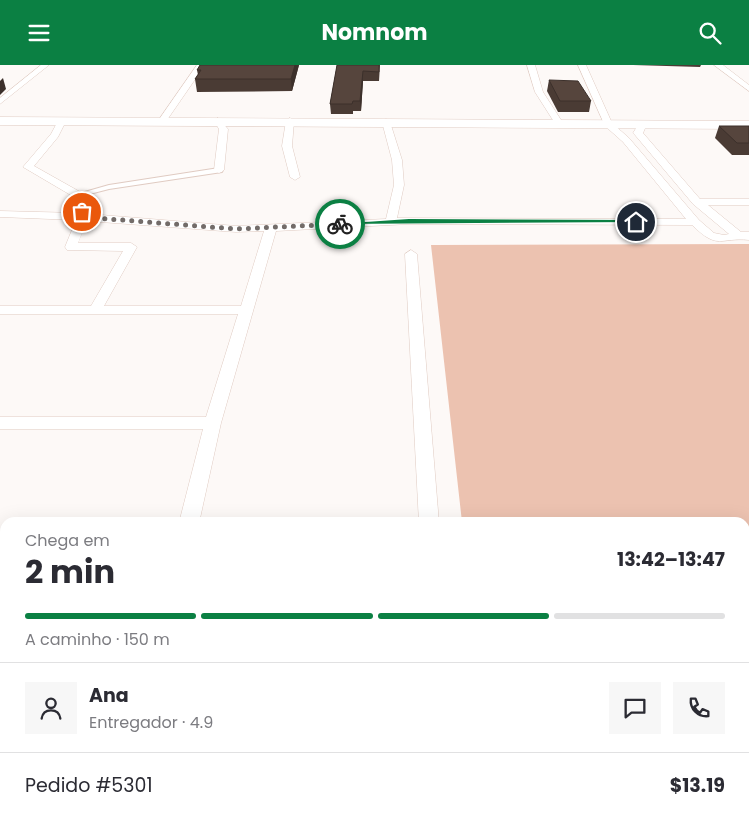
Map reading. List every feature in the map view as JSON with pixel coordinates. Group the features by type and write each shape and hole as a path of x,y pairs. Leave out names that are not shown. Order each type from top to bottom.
{"main road":[{"path":"0,121 296,119 386,122 749,125"}],"street":[{"path":"0,102 45,65"},
{"path":"162,121 201,65"},
{"path":"531,65 540,92 559,123"},
{"path":"582,65 608,124 626,140 695,222 710,236 724,239 744,235"},
{"path":"718,65 749,89"},
{"path":"295,177 287,146 296,119"},
{"path":"62,121 55,135 28,167 78,195 83,201 83,217 71,247 130,247 95,310"},
{"path":"78,195 109,187 219,170 224,129 218,121"},
{"path":"386,122 397,160 399,185 391,221"},
{"path":"643,124 638,133 696,202 744,235"},
{"path":"626,140 629,138 643,139"},
{"path":"696,202 749,202"},
{"path":"0,214 83,217 236,229 391,221 695,222"},
{"path":"190,517 213,423 271,228"},
{"path":"411,254 429,517"},
{"path":"0,310 248,309"},
{"path":"0,423 213,423"}],"shaded area":[{"path":"749,244 749,517 461,517 431,245"}],"building":[{"path":"200,65 295,65 291,79 195,79 201,70 197,70"},
{"path":"337,65 379,65 379,72 363,71 360,101 353,101 352,104 330,104"},
{"path":"549,80 578,81 591,101 560,101"},
{"path":"719,126 749,126 749,143 737,143"}],"way so far":[{"path":"82,212 83,217 236,229 340,224"}],"route":[{"path":"340,224 409,221 636,222"}]}
